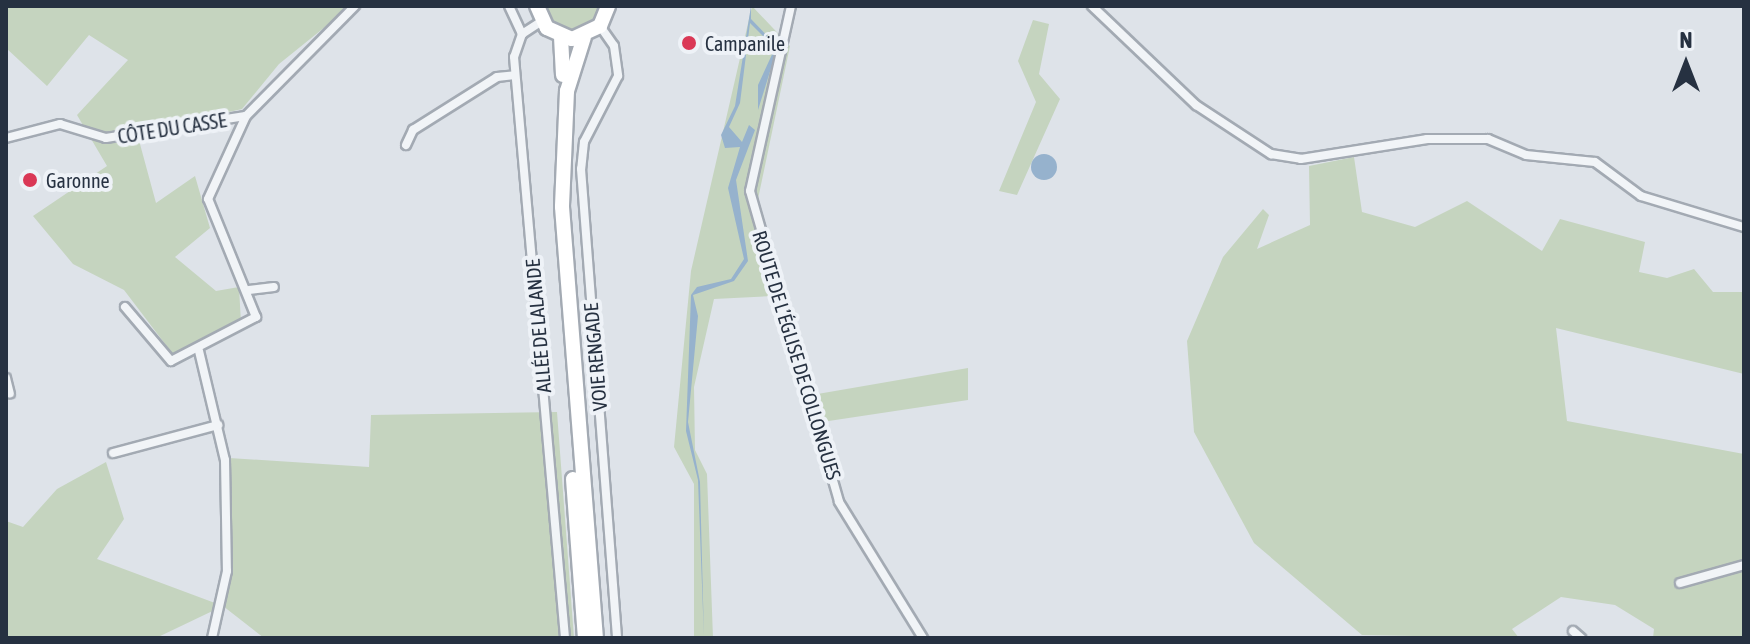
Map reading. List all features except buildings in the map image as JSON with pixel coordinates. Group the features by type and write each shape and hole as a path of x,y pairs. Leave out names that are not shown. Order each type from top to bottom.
{"main road":[{"path":"537,6 542,21 561,37 584,37 600,26 609,8"},
{"path":"561,37 554,234 585,638"},
{"path":"584,37 568,82 562,207 596,638"}],"street":[{"path":"125,307 171,361 199,351 256,317 249,290 231,267 207,205 246,116 355,6"},
{"path":"509,6 511,20 522,34 542,21"},
{"name":"ROUTE DE L’ÉGLISE DE COLLONGUES","path":"791,6 750,191 839,502 923,638"},
{"path":"1092,6 1196,105 1271,154 1301,159 1398,142 1488,139 1526,155 1595,162 1641,196 1744,227"},
{"name":"VOIE RENGADE","path":"600,26 617,53 616,85 584,142 581,169 617,638"},
{"name":"ALLÉE DE LALANDE","path":"522,34 515,75 565,638"},
{"path":"406,145 413,130 497,77 515,75"},
{"name":"CÔTE DU CASSE","path":"6,138 60,124 106,138 246,116"},
{"path":"249,290 274,287"},
{"path":"199,351 218,425 227,571 212,638"},
{"path":"6,378 10,394"},
{"path":"113,453 218,425"},
{"path":"1680,583 1744,565"},
{"path":"1573,631 1581,638"}],"green space":[{"path":"6,6 351,6 279,64 242,109 137,133 156,203 195,176 210,228 175,257 216,291 239,287 241,323 175,357 124,290 73,264 33,216 107,166 77,115 128,60 89,35 47,86 6,48"},
{"path":"542,6 602,6 597,21 576,33 554,27"},
{"path":"752,6 790,46 758,199 779,273 773,296 714,299 694,387 695,450 707,474 713,638 694,638 694,484 674,447 691,271"},
{"path":"1033,20 1049,24 1039,74 1060,99 1017,195 999,191 1036,102 1018,61"},
{"path":"1354,157 1362,212 1415,227 1467,201 1542,251 1560,219 1645,242 1639,272 1667,278 1694,269 1713,292 1744,292 1744,374 1556,328 1567,421 1744,454 1744,638 1653,638 1654,629 1615,605 1561,597 1512,629 1519,638 1362,635 1254,543 1194,432 1187,341 1223,257 1263,209 1269,215 1257,249 1310,225 1309,166"},
{"path":"968,368 968,400 822,422 806,396"},
{"path":"557,412 574,638 264,638 223,606 230,574 229,458 369,467 371,415"},
{"path":"106,462 124,519 97,559 223,606 156,638 6,638 6,521 23,527 57,489"}],"water":[{"path":"751,6 751,19 777,49 758,110 758,85 775,48 750,23 740,103 729,127 742,142 749,125 755,130 736,180 748,261 734,281 693,295 698,316 688,422 700,482 704,638 698,480 686,431 691,295 697,287 731,279 744,259 728,188 740,147 725,148 721,135 735,106"},
{"path":"1044,154 1053,158 1057,167 1053,176 1044,180 1035,176 1031,167 1035,158"}],"place":[{"name":"Campanile","path":"689,43"},
{"name":"Garonne","path":"30,180"}]}
